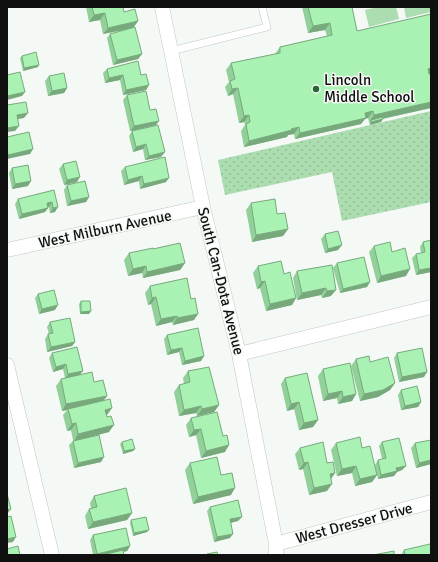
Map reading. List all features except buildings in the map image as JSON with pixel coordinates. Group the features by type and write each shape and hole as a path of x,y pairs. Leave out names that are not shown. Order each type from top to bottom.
{"street":[{"name":"South Can-Dota Avenue","path":"163,7 203,207 239,354 276,549"},
{"name":"West Milburn Avenue","path":"7,250 203,207"},
{"path":"239,354 431,307"},
{"path":"7,365 52,555"},
{"name":"West Dresser Drive","path":"276,549 431,502"}],"lane":[{"path":"171,51 267,27 262,7"}],"green space":[{"path":"378,7 396,7 399,19 369,27 365,10"},
{"path":"404,7 431,7 431,12 406,18"},
{"path":"431,111 431,202 342,221 332,172 225,195 218,160"}],"place":[{"name":"Lincoln Middle School","path":"316,89"}]}
